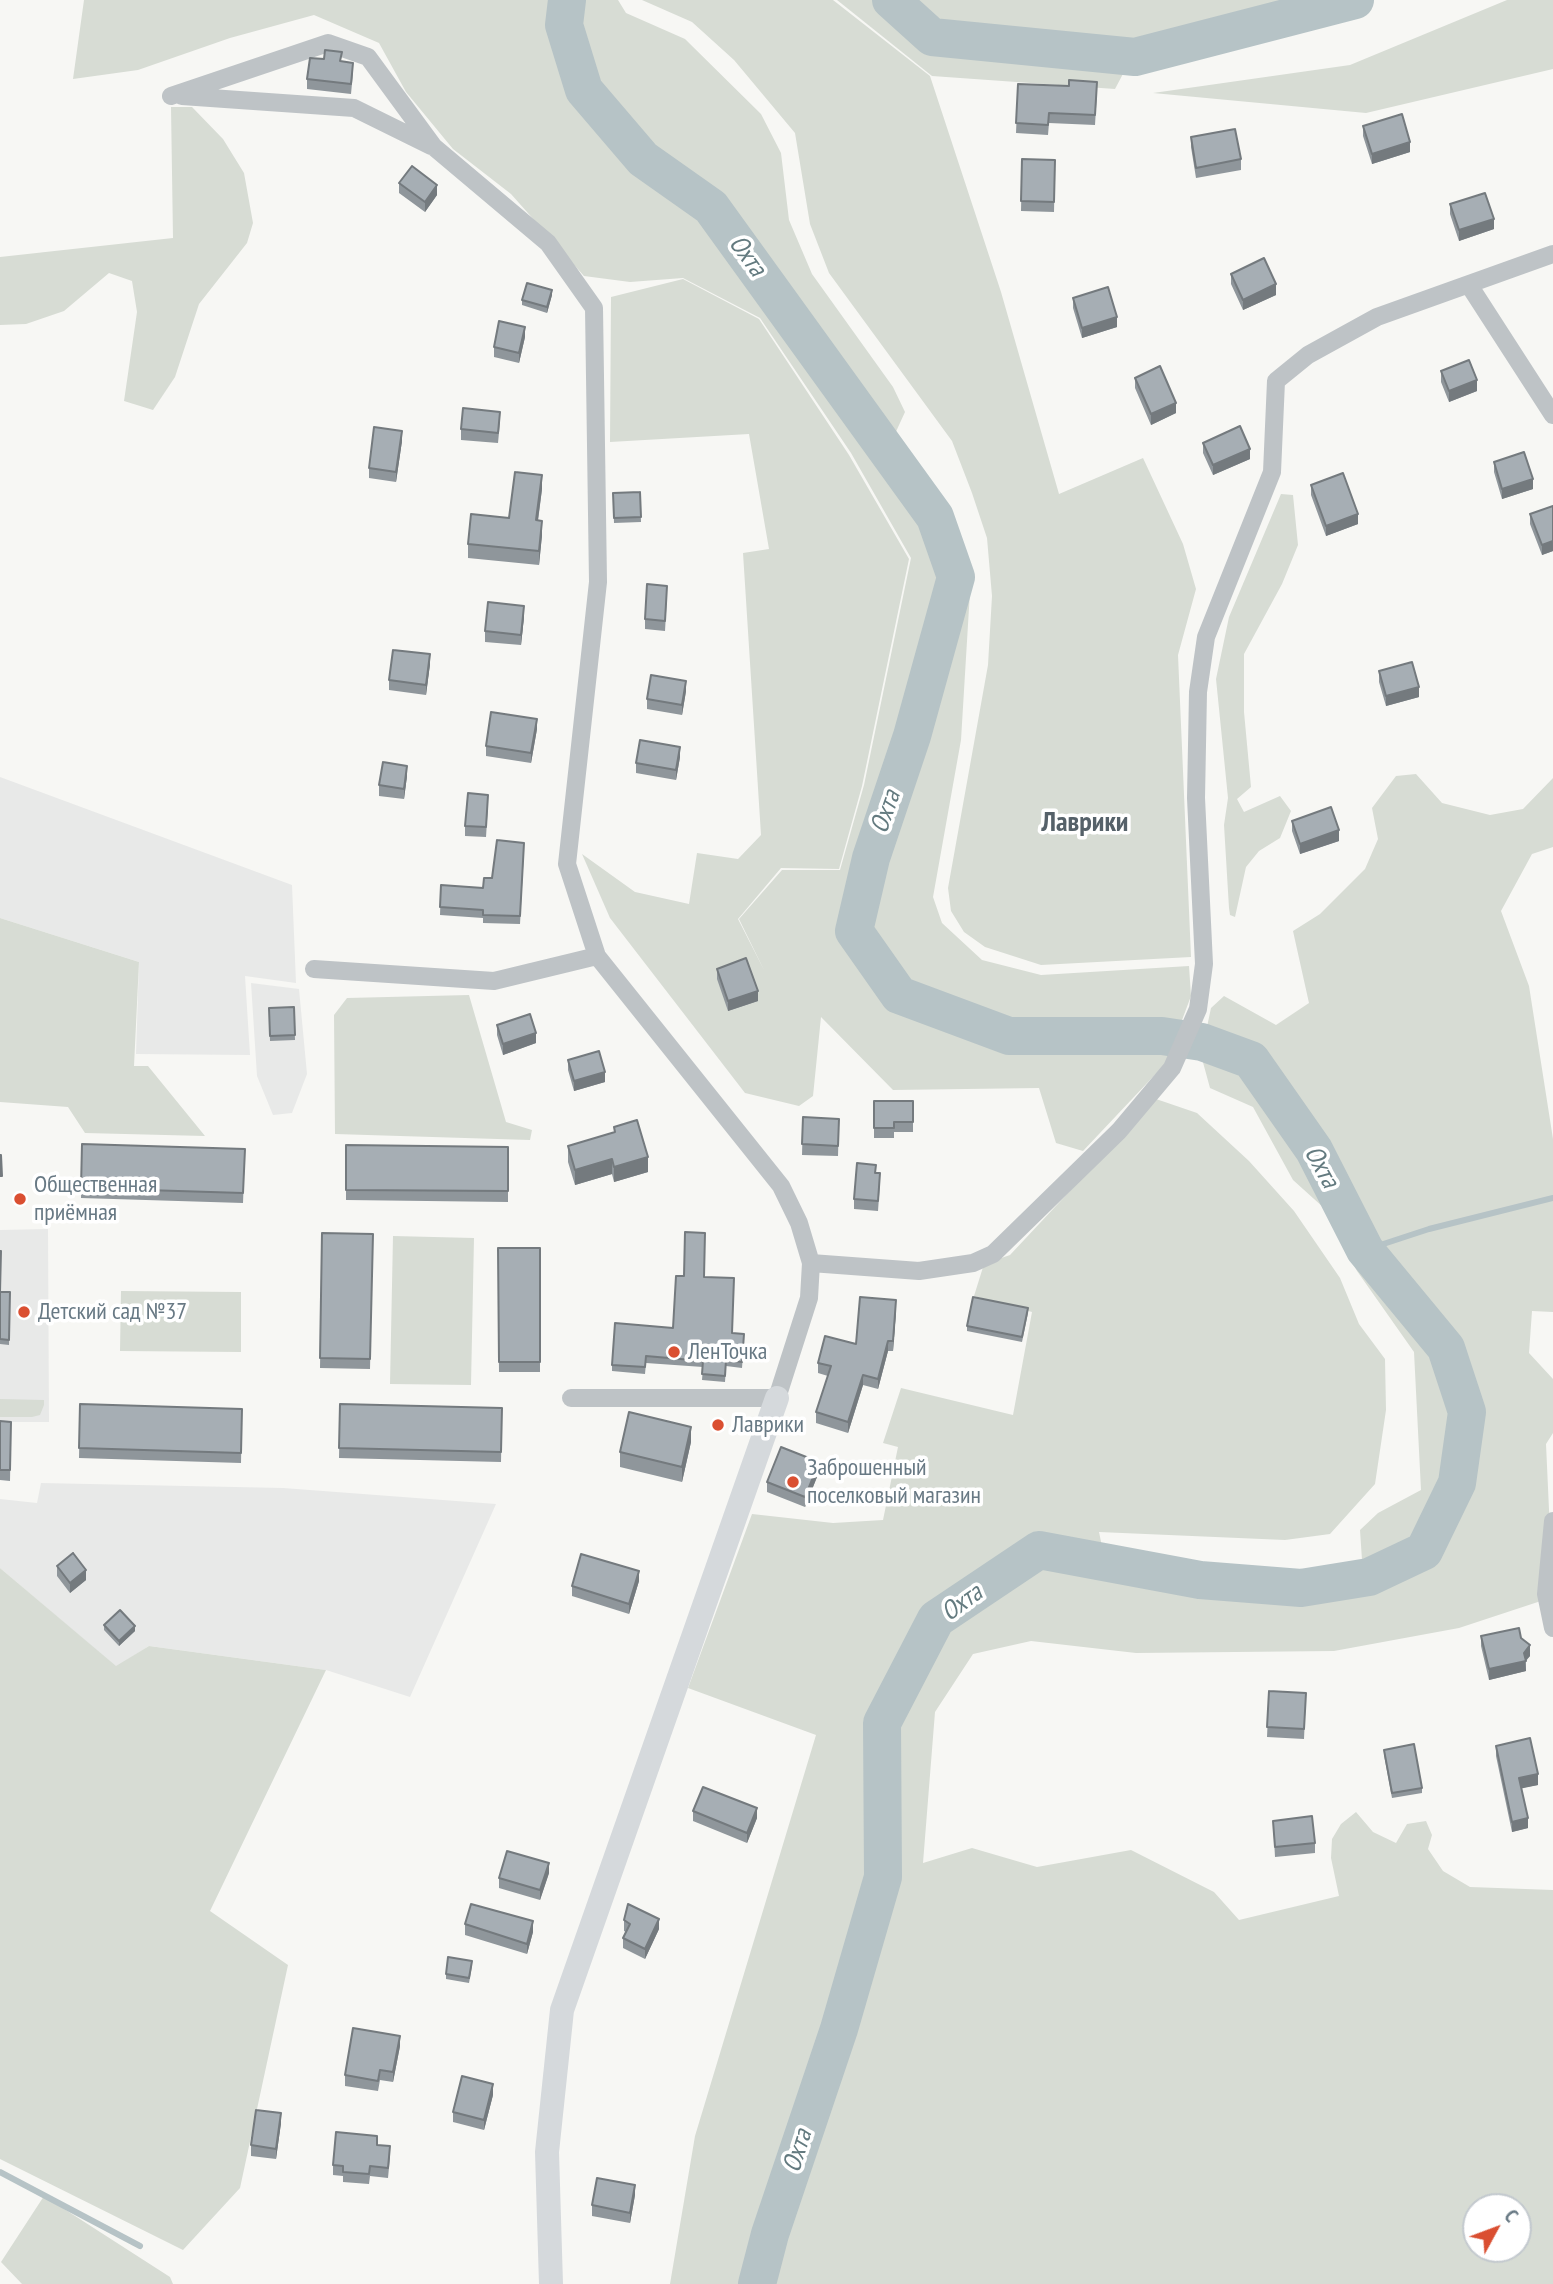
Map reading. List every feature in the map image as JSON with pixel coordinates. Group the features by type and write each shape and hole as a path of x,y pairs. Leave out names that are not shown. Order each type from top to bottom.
{"street":[{"path":"434,147 354,108 171,96 328,43 368,57 434,147 548,243 594,307 598,582 567,864 597,956 781,1186 799,1223 811,1263 809,1298 777,1398 562,2010 547,2152 551,2284"},
{"path":"811,1263 919,1271 973,1263 993,1254 1119,1131 1172,1068 1198,1009 1204,953 1196,798 1198,692 1206,637 1272,472 1276,381 1308,355 1377,317 1422,298 1469,285 1553,254"},
{"path":"1469,285 1553,415"},
{"path":"314,969 494,981 597,956"},
{"path":"571,1398 777,1398"},
{"path":"1553,1521 1546,1594 1553,1628"}],"shaded area":[{"path":"84,0 618,0 626,13 685,39 761,114 781,153 789,220 812,274 893,387 905,412 894,436 953,523 971,575 961,740 933,897 942,923 982,960 1041,975 1189,966 1191,996 1166,1063 1083,1151 1056,1143 1039,1088 893,1090 821,1017 813,1096 799,1106 745,1093 610,918 582,854 635,892 689,904 697,853 738,859 761,835 743,553 769,549 749,434 610,442 611,297 683,279 759,319 849,455 909,559 862,786 839,869 781,868 738,919 764,970 739,919 782,870 840,870 864,785 911,558 851,453 760,318 683,278 630,282 584,276 511,194 453,149 406,92 379,43 314,15 230,38 138,70 73,79"},
{"path":"642,0 833,0 930,76 1001,292 1059,494 1143,458 1183,544 1196,589 1178,655 1191,957 1041,965 985,947 964,932 951,911 948,888 988,665 992,596 987,538 972,493 952,441 829,273 810,224 795,133 734,60 692,22"},
{"path":"837,0 1346,0 1134,53 1115,89 932,76"},
{"path":"1507,0 1553,0 1553,69 1366,113 1153,93 1350,65"},
{"path":"171,107 192,107 223,139 244,173 253,223 247,243 199,304 175,377 153,410 124,401 137,312 132,281 109,273 64,311 26,324 0,325 0,257 173,238"},
{"path":"1281,494 1293,495 1298,545 1282,584 1244,654 1244,712 1251,787 1237,799 1244,812 1280,796 1291,811 1280,838 1259,851 1246,867 1235,917 1230,915 1229,908 1224,825 1228,798 1216,679 1229,617"},
{"path":"1416,774 1442,803 1490,815 1523,809 1553,778 1553,847 1532,854 1501,911 1529,986 1553,1139 1553,1312 1532,1311 1529,1353 1553,1379 1553,1433 1546,1444 1553,1597 1459,1628 1334,1651 1136,1653 1031,1641 973,1654 935,1712 923,1863 972,1848 1037,1867 1131,1850 1214,1892 1239,1920 1339,1896 1331,1858 1332,1839 1341,1824 1356,1812 1373,1832 1396,1843 1407,1824 1426,1821 1432,1835 1428,1849 1443,1871 1470,1887 1553,1890 1553,2284 670,2284 695,2136 816,1735 688,1688 752,1514 833,1523 883,1520 898,1447 883,1443 901,1388 1013,1415 1032,1312 974,1296 984,1264 1010,1255 1156,1099 1197,1113 1249,1161 1294,1211 1340,1278 1359,1324 1385,1359 1386,1410 1375,1484 1330,1534 1285,1540 1099,1532 1109,1580 1111,1566 1200,1583 1302,1592 1362,1560 1360,1530 1378,1513 1421,1490 1414,1352 1357,1271 1324,1208 1293,1180 1253,1107 1210,1088 1201,1055 1211,1008 1224,996 1276,1025 1309,1003 1293,931 1320,914 1365,869 1378,839 1372,808 1396,776"},
{"path":"0,777 292,885 296,983 245,976 250,1055 136,1054 139,962 0,918"},
{"path":"0,918 139,962 134,1066 148,1066 205,1136 85,1133 68,1107 0,1102"},
{"path":"251,983 299,989 307,1074 292,1113 273,1115 257,1076"},
{"path":"469,995 506,1122 532,1130 530,1140 335,1134 334,1015 347,998"},
{"name":"Детский сад №37","path":"48,1229 49,1422 0,1422 0,1230"},
{"path":"393,1236 474,1238 471,1385 390,1384"},
{"path":"121,1291 241,1292 241,1352 120,1351"},
{"path":"0,1399 44,1400 44,1405 40,1415 0,1417"},
{"path":"41,1483 283,1488 496,1504 410,1697 326,1670 149,1646 116,1667 0,1568 0,1499 37,1503"},
{"path":"0,1568 116,1666 149,1646 326,1670 210,1911 288,1965 240,2188 183,2250 0,2159"},
{"path":"44,2196 170,2277 173,2284 22,2284 1,2262"}],"building":[{"path":"325,50 342,52 340,61 353,63 351,84 307,79 310,58 324,59"},
{"path":"1069,80 1097,82 1095,115 1049,113 1048,125 1016,123 1018,84 1069,86"},
{"path":"1402,114 1410,142 1372,154 1363,126"},
{"path":"1235,129 1241,159 1196,168 1191,137"},
{"path":"1022,159 1055,160 1054,202 1021,201"},
{"path":"412,166 437,185 425,202 399,183"},
{"path":"1485,193 1494,219 1459,230 1450,204"},
{"path":"1264,258 1276,284 1243,300 1231,274"},
{"path":"527,283 552,290 547,307 522,300"},
{"path":"1108,287 1117,317 1082,328 1073,298"},
{"path":"499,321 525,327 519,353 494,347"},
{"path":"1469,360 1477,380 1449,391 1441,371"},
{"path":"1160,366 1176,403 1151,414 1135,378"},
{"path":"463,408 500,412 498,433 461,429"},
{"path":"1240,426 1250,449 1213,465 1203,443"},
{"path":"374,427 402,431 396,472 369,468"},
{"path":"1524,452 1533,479 1502,489 1494,462"},
{"path":"515,472 542,475 536,520 542,521 539,551 468,544 471,514 509,518"},
{"path":"1343,473 1358,514 1326,526 1311,485"},
{"path":"640,492 641,517 614,518 613,493"},
{"path":"1553,506 1553,541 1542,545 1530,514"},
{"path":"647,584 667,586 665,621 645,619"},
{"path":"488,602 524,606 521,635 485,631"},
{"path":"393,650 430,654 426,685 389,680"},
{"path":"1412,662 1419,687 1386,696 1379,671"},
{"path":"651,675 686,681 682,705 647,699"},
{"path":"491,712 537,719 531,753 486,746"},
{"path":"640,740 680,747 676,770 636,763"},
{"path":"383,762 407,766 404,789 379,785"},
{"path":"468,793 488,795 486,827 465,826"},
{"path":"1331,807 1339,830 1300,844 1292,821"},
{"path":"497,840 524,843 520,916 483,915 483,910 440,907 441,885 483,888 484,878 492,878"},
{"path":"746,958 758,991 728,1001 717,969"},
{"path":"294,1007 295,1035 270,1036 269,1008"},
{"path":"530,1014 536,1033 503,1044 497,1025"},
{"path":"599,1051 605,1072 574,1081 568,1060"},
{"path":"874,1101 913,1101 913,1122 894,1122 894,1128 874,1128"},
{"path":"803,1117 839,1119 838,1146 802,1144"},
{"path":"637,1120 648,1157 614,1167 612,1159 575,1170 568,1146 615,1132 614,1127"},
{"path":"82,1144 245,1149 243,1193 81,1188"},
{"path":"346,1145 508,1147 508,1191 346,1190"},
{"path":"1,1155 2,1176 0,1176"},
{"path":"857,1163 876,1165 875,1173 880,1173 878,1201 854,1199"},
{"path":"685,1232 705,1233 704,1277 734,1278 732,1333 744,1334 742,1362 726,1360 725,1376 702,1374 703,1361 646,1356 645,1367 612,1365 615,1323 673,1328 676,1276 684,1276"},
{"path":"322,1233 373,1234 370,1359 320,1358"},
{"path":"498,1248 540,1248 540,1362 499,1362"},
{"path":"0,1292 10,1292 9,1340 0,1339"},
{"path":"860,1297 896,1300 893,1341 888,1341 878,1379 863,1375 848,1422 816,1412 831,1366 818,1363 825,1336 856,1344"},
{"path":"973,1297 1028,1308 1022,1337 967,1326"},
{"path":"80,1404 242,1409 241,1453 79,1448"},
{"path":"340,1404 502,1408 501,1452 339,1448"},
{"path":"629,1412 691,1427 682,1467 620,1452"},
{"path":"0,1421 11,1422 10,1470 0,1470"},
{"name":"Заброшенный поселковый магазин","path":"781,1447 819,1462 805,1497 767,1482"},
{"path":"73,1553 86,1570 70,1583 57,1566"},
{"path":"581,1554 639,1571 629,1604 572,1586"},
{"path":"120,1610 135,1626 119,1641 104,1625"},
{"path":"1519,1628 1521,1638 1530,1645 1524,1653 1526,1661 1489,1669 1481,1636"},
{"path":"1269,1691 1306,1693 1304,1729 1267,1727"},
{"path":"1530,1738 1538,1774 1519,1778 1528,1818 1512,1822 1496,1746"},
{"path":"1414,1744 1422,1788 1392,1793 1384,1750"},
{"path":"703,1787 757,1808 747,1833 693,1811"},
{"path":"1312,1816 1315,1843 1275,1847 1273,1821"},
{"path":"507,1851 549,1863 540,1890 499,1878"},
{"path":"471,1904 533,1921 527,1944 465,1924"},
{"path":"628,1904 659,1919 645,1949 623,1938 630,1924 624,1920"},
{"path":"448,1957 472,1961 469,1978 446,1974"},
{"path":"353,2028 400,2036 393,2072 380,2070 378,2081 345,2075"},
{"path":"462,2076 493,2084 484,2120 453,2112"},
{"path":"256,2110 281,2113 276,2149 251,2145"},
{"path":"336,2132 377,2136 377,2145 390,2146 388,2168 370,2166 369,2174 343,2172 343,2166 333,2165"},
{"path":"597,2178 635,2185 630,2213 592,2205"}],"waterway":[{"name":"Охта","path":"567,0 564,25 584,90 643,159 711,207 935,517 956,577 912,736 871,858 854,931 899,995 1009,1036 1162,1036 1202,1042 1251,1060 1314,1150 1365,1250 1446,1348 1467,1412 1457,1483 1424,1551 1369,1577 1301,1588 1200,1580 1039,1550 936,1619 882,1723 883,1877 839,2029 770,2234 757,2284"},
{"name":"Охта","path":"891,0 932,37 1135,57 1355,0"},
{"path":"1365,1250 1429,1229 1553,1198"},
{"path":"0,2172 140,2246"}],"place":[{"name":"Общественная приёмная","path":"20,1199"},
{"name":"Детский сад №37","path":"24,1312"},
{"name":"ЛенТочка","path":"674,1352"},
{"name":"Лаврики","path":"718,1425"},
{"name":"Заброшенный поселковый магазин","path":"793,1482"}],"district":[{"name":"Лаврики","path":"1085,823"}]}
